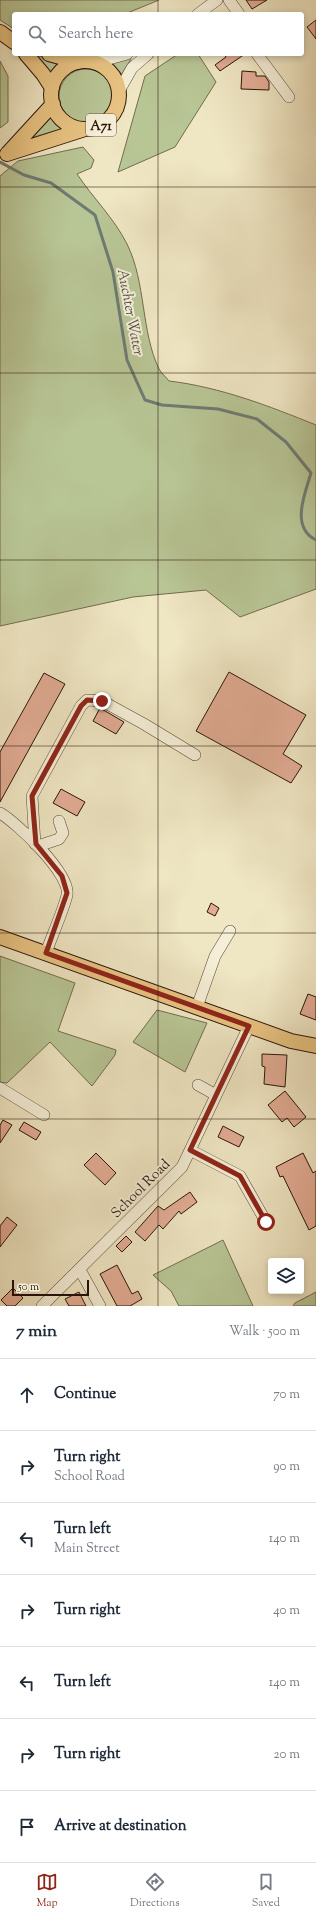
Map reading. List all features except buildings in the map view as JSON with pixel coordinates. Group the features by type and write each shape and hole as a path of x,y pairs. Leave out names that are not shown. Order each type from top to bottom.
{"main road":[{"path":"0,32 12,40"},
{"path":"28,56 52,88"},
{"path":"56,56 78,62 94,63 106,68 112,75 119,91"},
{"path":"52,104 52,88 61,71 69,65 78,62"},
{"name":"A71","path":"4,157 85,129 100,126 114,113 118,102 119,91"},
{"name":"A71","path":"4,157 52,104 57,114 64,122 74,127 85,129"},
{"path":"0,936 291,1041 316,1046"}],"street":[{"path":"201,12 217,0"},
{"path":"229,0 238,12"},
{"path":"94,63 120,56"},
{"path":"119,91 132,68 146,56"},
{"path":"258,56 289,97"},
{"path":"37,845 32,796 81,706 87,700 102,701 195,755"},
{"path":"0,813 27,834 62,876 67,893 46,953"},
{"path":"37,845 59,838 63,833 59,820"},
{"path":"197,1007 215,956 230,931"},
{"name":"School Road","path":"42,1306 80,1270 182,1167 249,1026"},
{"path":"198,1085 216,1095"},
{"path":"2,1094 44,1115"},
{"path":"190,1150 240,1176 266,1222"},
{"path":"80,1270 100,1306"}],"green space":[{"path":"0,0 159,0 130,12 12,12 12,28 0,20"},
{"path":"175,56 199,56 216,82 175,147 118,172 145,76"},
{"path":"37,57 63,62 49,74"},
{"path":"130,57 131,59 120,77 110,63"},
{"path":"0,61 8,76 8,122 0,128"},
{"path":"86,69 96,71 105,77 111,86 113,96 111,106 105,115 96,121 86,123 76,121 67,115 61,106 59,96 61,86 67,77 76,71"},
{"path":"50,111 61,129 34,137 32,134"},
{"path":"83,147 94,160 91,168 77,174 116,225 127,244 133,259 141,290 153,355 161,372 169,381 207,388 244,398 316,425 316,589 240,617 206,590 133,597 0,626 0,176 18,161"},
{"path":"0,956 75,983 58,1031 116,1050 115,1055 92,1086 50,1042 7,1083 0,1082"},
{"path":"157,1010 207,1023 185,1072 133,1042"},
{"path":"223,1240 253,1306 179,1306 171,1291 153,1275"},
{"path":"316,1292 316,1306 293,1306 295,1303"}],"waterway":[{"name":"Auchter Water","path":"0,162 24,175 51,183 95,215 113,272 127,360 145,400 162,405 218,409 257,419 286,442 311,473 303,500 301,519 303,527 308,534 316,540"}],"route":[{"path":"102,701 93,699 87,700 81,706 32,796 36,844 62,876 67,893 46,953 249,1026 190,1150 240,1176 266,1222"}]}
